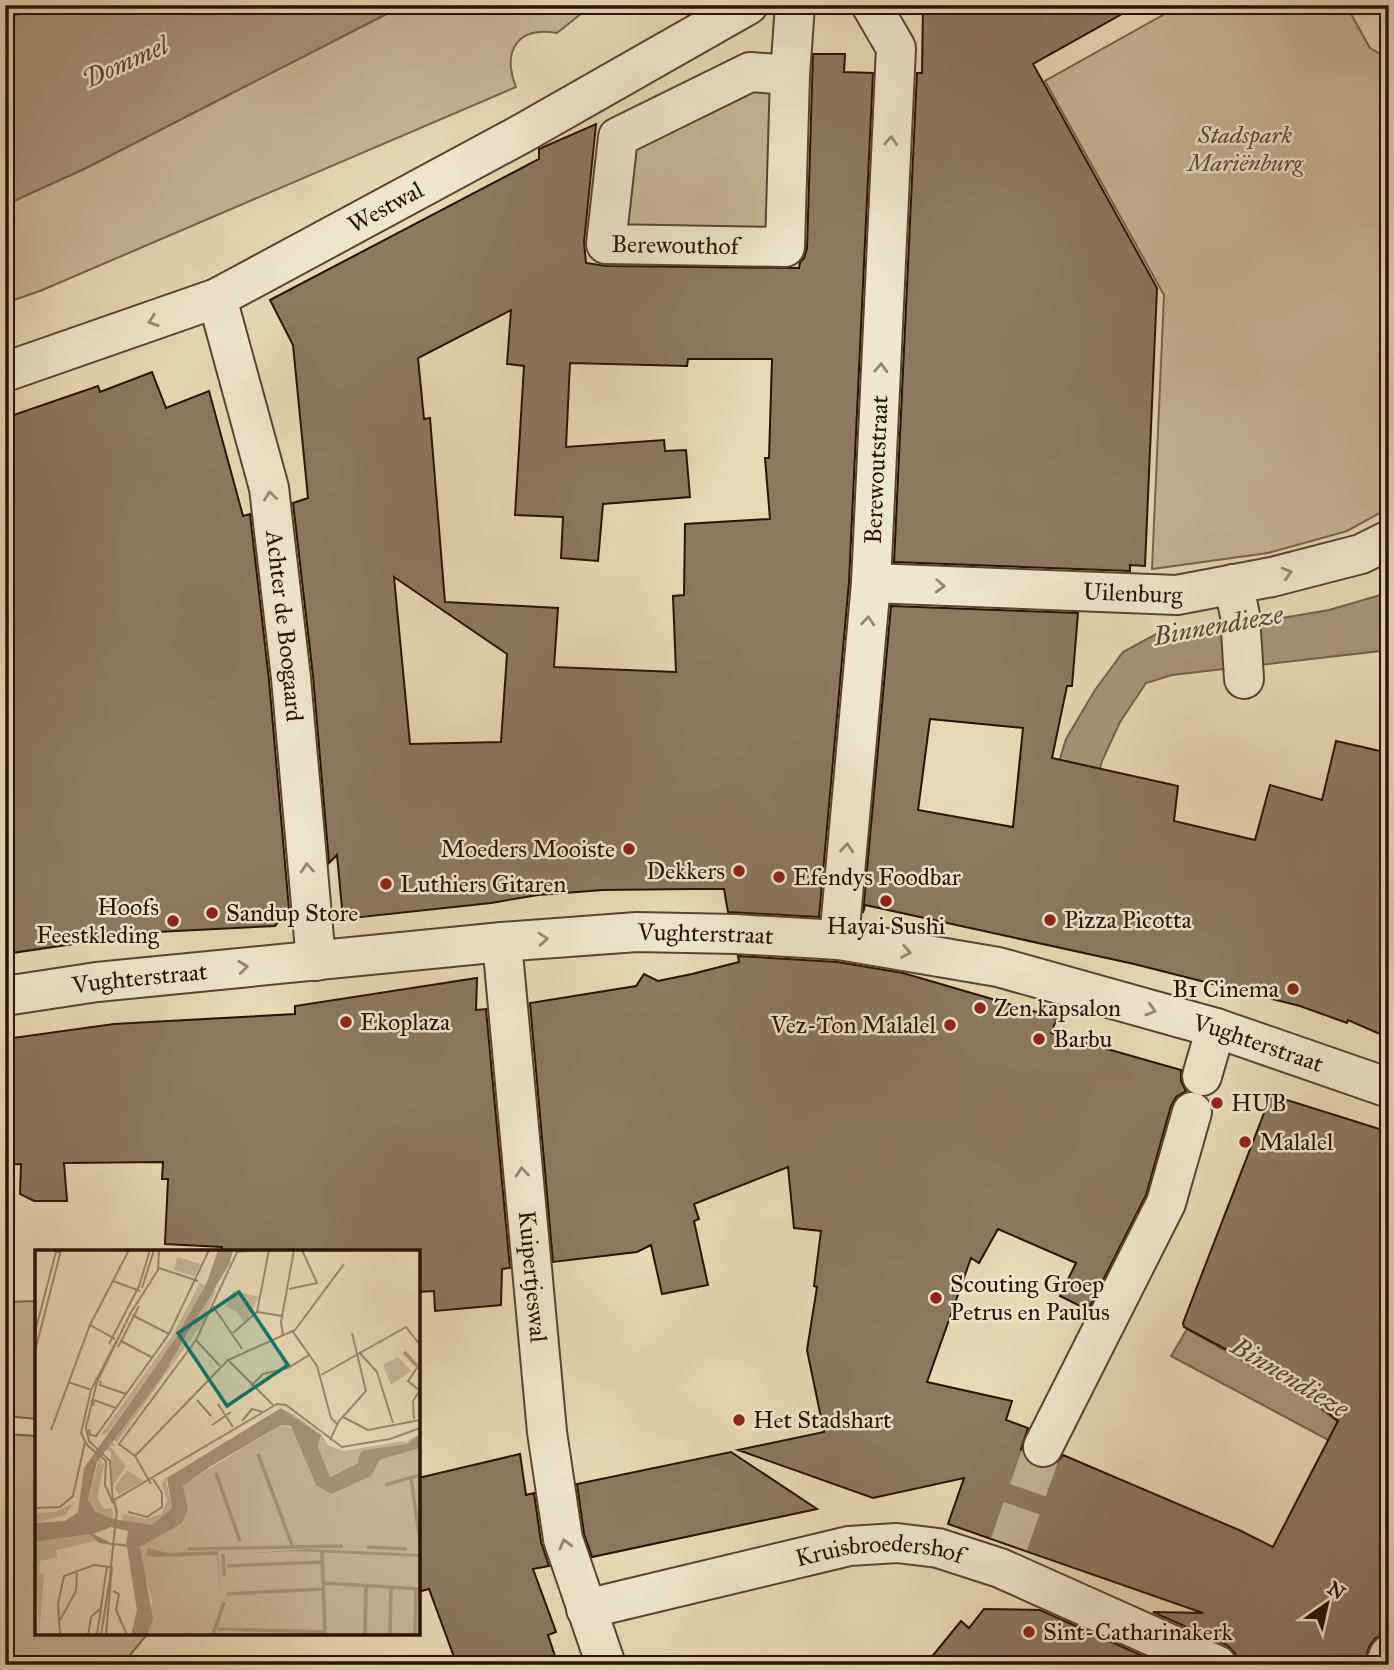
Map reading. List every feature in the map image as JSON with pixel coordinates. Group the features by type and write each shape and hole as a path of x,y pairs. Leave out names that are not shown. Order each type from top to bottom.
{"street":[{"name":"Westwal","path":"5,372 217,298 512,139 748,5"},
{"name":"Berewouthof","path":"790,75 750,72 618,137 606,244 785,247 790,75 796,5"},
{"name":"Berewoutstraat","path":"839,940 872,583 896,48 871,5"},
{"name":"Achter de Boogaard","path":"217,298 269,488 291,678 316,961"},
{"name":"Uilenburg","path":"872,583 1177,595 1237,600 1272,577 1362,554 1389,540"},
{"path":"1237,600 1244,680"},
{"name":"Vughterstraat","path":"5,996 97,982 502,942 637,932 839,940 998,967 1216,1028 1389,1088"},
{"name":"Kuipertjeswal","path":"502,942 547,1432 563,1539 586,1609"},
{"path":"1202,1076 1216,1028"},
{"path":"1043,1447 1166,1203 1192,1112"},
{"name":"Kruisbroedershof","path":"586,1609 849,1546 897,1543 1004,1556 1217,1665"},
{"path":"586,1609 606,1665"},
{"path":"1385,1665 1389,1655"}],"green space":[{"path":"404,5 592,5 557,33 532,33 516,44 511,62 516,87 40,291 5,303 5,205 86,168"},
{"name":"Stadspark Mariënburg","path":"1181,5 1346,5 1370,48 1389,59 1389,508 1347,531 1268,553 1152,569 1164,295 1045,81"},
{"path":"752,83 779,85 775,236 617,233 627,144"},
{"path":"35,1301 35,1419 5,1416 5,1302"},
{"path":"5,1434 35,1436 35,1635 146,1635 122,1665 5,1665"}],"water":[{"name":"Dommel","path":"37,5 404,5 86,168 5,205 5,21"},
{"path":"1389,589 1389,650 1172,675 1146,683 1120,722 1102,761 1086,818 1045,808 1066,739 1095,690 1123,652 1158,633 1246,624 1329,610 1377,596"},
{"path":"1187,1329 1304,1396 1342,1425 1332,1442 1171,1356"}],"building":[{"path":"923,5 1138,5 1033,64 1157,288 1145,566 1130,565 1130,571 894,562 917,73 922,73"},
{"path":"813,54 845,54 844,72 873,73 849,582 819,917 728,912 724,889 690,889 603,890 538,895 491,903 343,919 337,855 329,863 313,676 293,503 308,498 293,345 270,300 539,159 539,149 596,124 584,242 586,263 606,266 799,268 807,248","holes":["511,310 507,364 524,366 515,515 563,517 561,558 598,561 603,504 690,497 686,450 665,451 664,440 566,447 570,363 687,366 688,359 772,359 769,458 765,458 770,519 685,524 684,595 673,596 676,672 554,667 558,608 445,602 430,418 424,419 418,358","394,577 507,654 501,742 410,744"]},
{"path":"152,372 166,408 209,391 243,516 250,514 269,680 289,909 275,926 156,932 5,954 5,418 98,386 100,392"},
{"path":"891,606 1078,613 1072,686 1067,686 1052,758 1178,786 1174,821 1255,840 1270,785 1322,800 1336,741 1389,753 1389,1038 1348,1020 1347,1023 1300,1006 1134,964 865,905 863,913","holes":["930,719 1023,728 1013,827 918,810"]},
{"path":"738,956 837,962 903,973 1057,1018 1051,1033 1181,1070 1181,1081 1186,1091 1176,1097 1171,1106 1146,1195 1088,1310 1060,1296 1076,1263 998,1229 979,1263 971,1258 927,1382 1012,1401 1006,1420 1028,1428 1021,1449 1025,1460 1034,1467 1044,1469 1054,1466 1063,1455 1273,1547 1338,1421 1275,1369 1272,1374 1184,1327 1183,1323 1271,1095 1389,1132 1389,1634 1375,1638 1369,1647 1364,1665 1239,1665 1235,1653 1227,1645 1153,1612 1203,1613 948,1524 964,1478 873,1498 738,1450 824,1432 807,1350 817,1287 814,1286 821,1231 794,1228 788,1167 694,1204 699,1219 694,1221 708,1285 662,1294 651,1245 637,1252 553,1262 530,1003 636,986 644,974 658,981 692,974 739,962"},
{"path":"477,978 476,1010 486,1009 510,1268 502,1269 501,1305 435,1311 434,1291 420,1292 420,1250 222,1250 222,1247 165,1244 168,1179 162,1179 163,1162 64,1163 67,1201 34,1201 20,1194 21,1164 5,1165 5,1039 114,1024 295,1014 295,1006"},
{"path":"731,1452 817,1509 592,1557 584,1534 577,1484"},
{"path":"520,1454 526,1495 534,1493 541,1542 549,1566 533,1569 556,1632 548,1635 558,1665 457,1665 429,1589 420,1591 420,1478"},
{"name":"Sint-Catharinakerk","path":"984,1609 1040,1610 1163,1665 925,1665 961,1621 969,1628"}],"tunnel":[{"path":"1009,1544 1043,1447"}],"place":[{"name":"Moeders Mooiste","path":"629,849"},
{"name":"Dekkers","path":"739,871"},
{"name":"Efendys Foodbar","path":"779,877"},
{"name":"Luthiers Gitaren","path":"386,884"},
{"name":"Hayai Sushi","path":"886,901"},
{"name":"Sandup Store","path":"212,913"},
{"name":"Pizza Picotta","path":"1050,920"},
{"name":"Hoofs Feestkleding","path":"173,921"},
{"name":"B1 Cinema","path":"1293,989"},
{"name":"Zen kapsalon","path":"980,1008"},
{"name":"Ekoplaza","path":"346,1022"},
{"name":"Vez-Ton Malalel","path":"950,1025"},
{"name":"Barbu","path":"1039,1039"},
{"name":"HUB","path":"1217,1103"},
{"name":"Malalel","path":"1245,1142"},
{"name":"Scouting Groep Petrus en Paulus","path":"936,1298"},
{"name":"Het Stadshart","path":"739,1420"},
{"name":"Sint-Catharinakerk","path":"1029,1632"}],"water label":[{"name":"Binnendieze","path":"1218,625"},
{"name":"Binnendieze","path":"1290,1377"}]}
